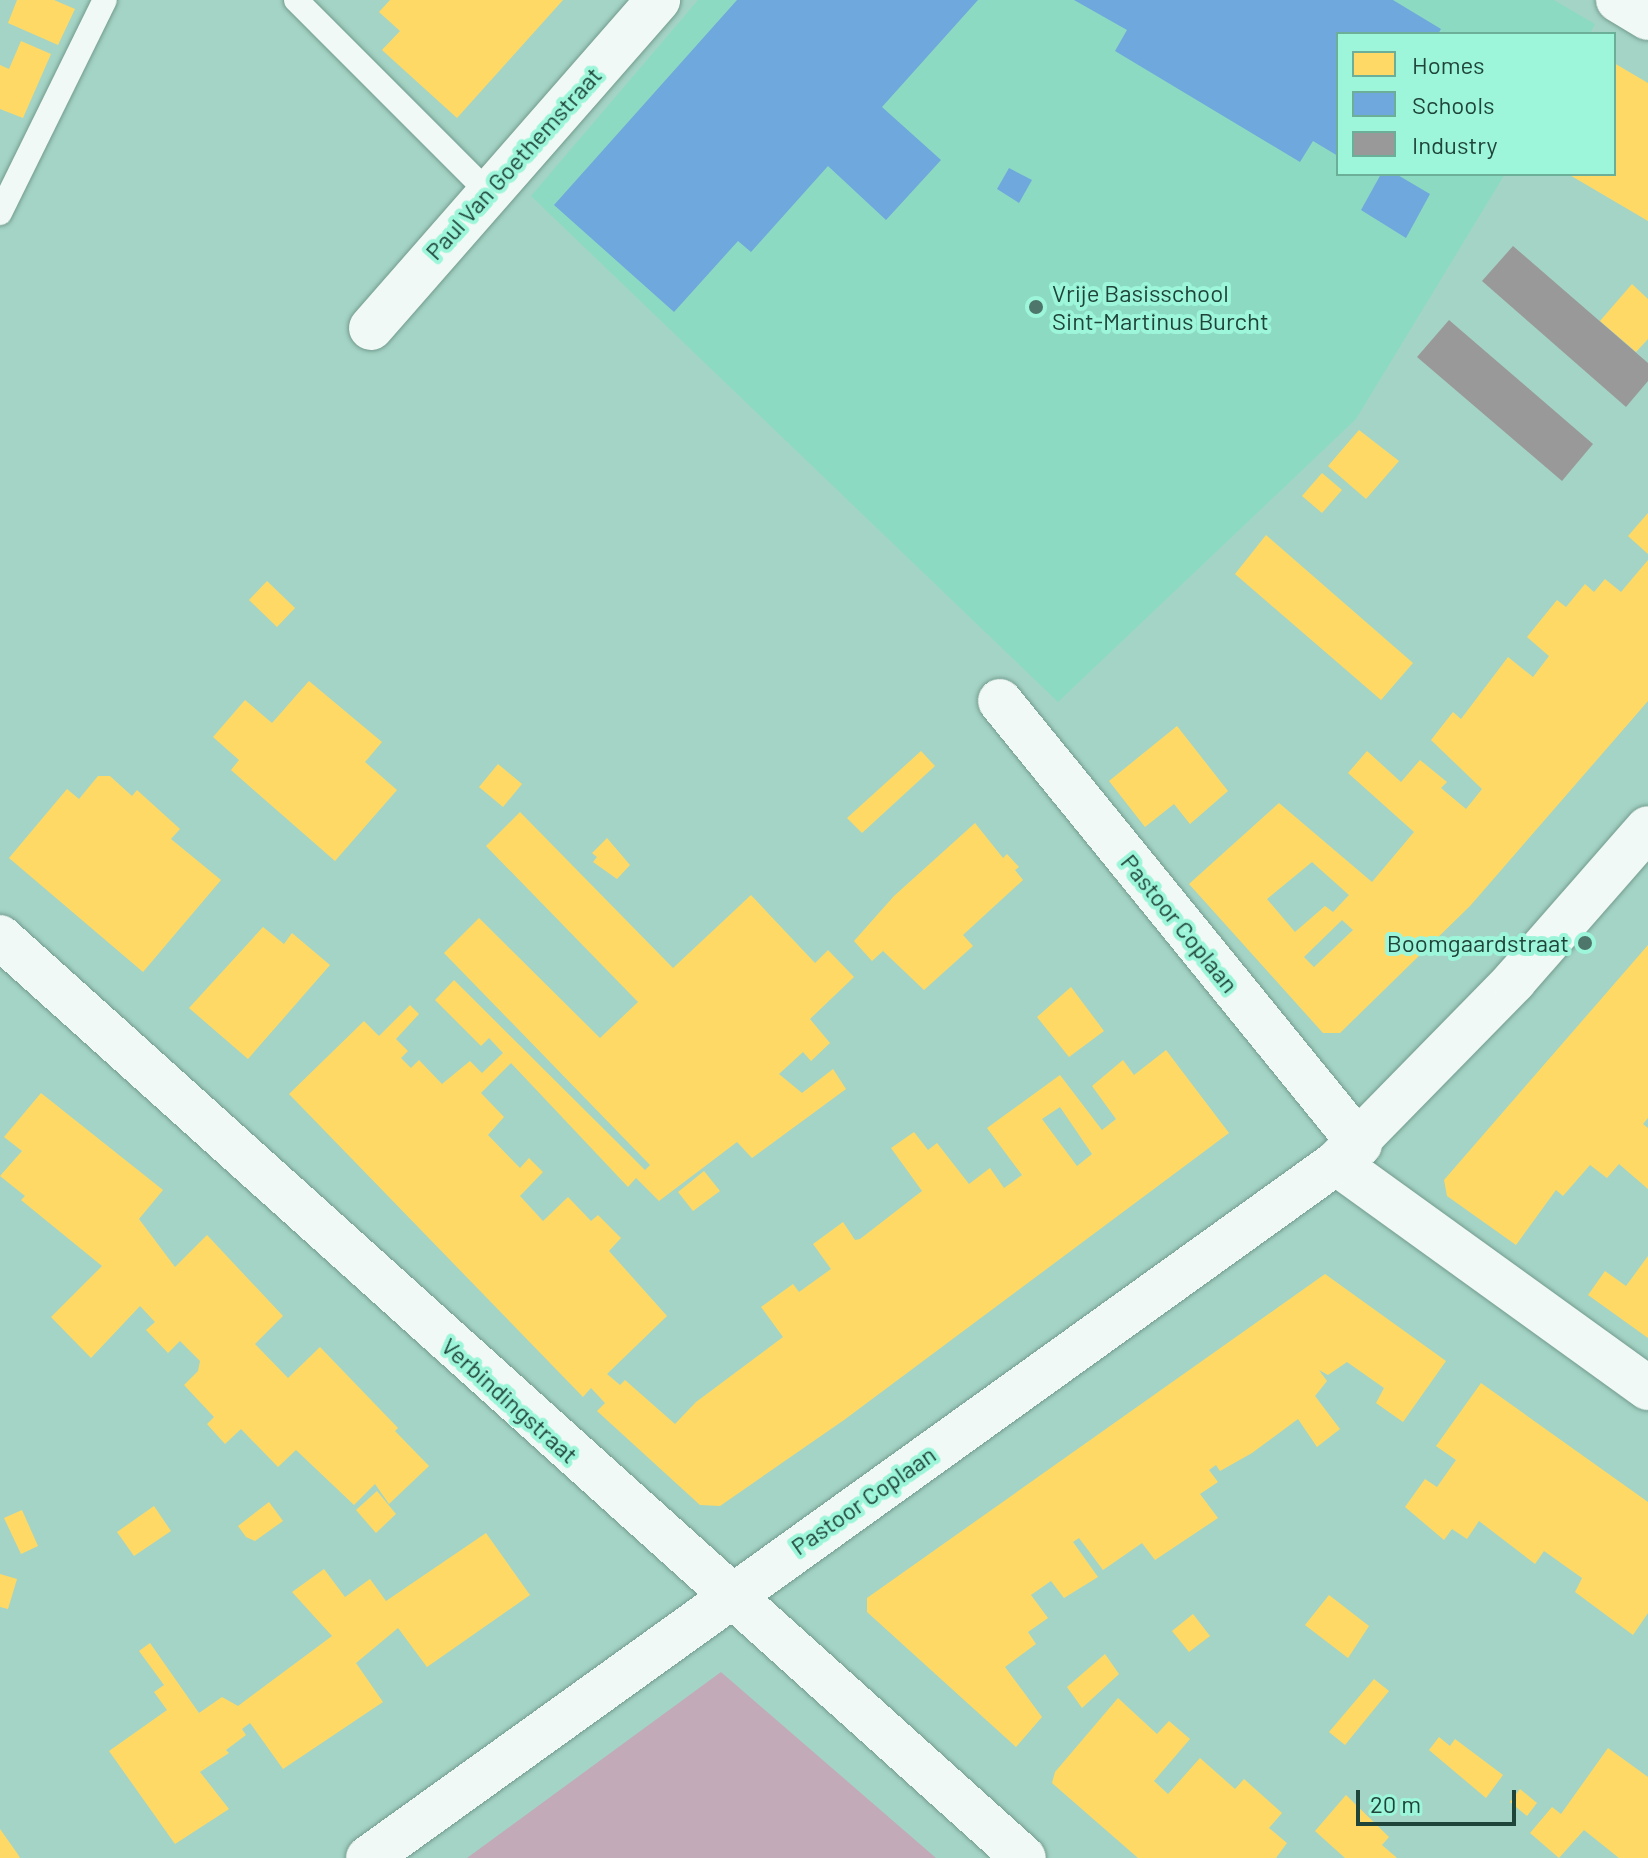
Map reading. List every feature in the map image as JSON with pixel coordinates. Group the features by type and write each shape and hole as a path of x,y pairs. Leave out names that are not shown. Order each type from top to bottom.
{"street":[{"name":"Paul Van Goethemstraat","path":"371,328 487,191 658,0"},
{"path":"1618,0 1648,18"},
{"name":"Pastoor Coplaan","path":"1000,701 1348,1154"},
{"name":"Pastoor Coplaan","path":"368,1858 1348,1154 1514,981 1648,828"},
{"name":"Verbindingstraat","path":"0,937 728,1597 1024,1858"},
{"path":"1348,1154 1648,1388"}],"lane":[{"path":"0,213 105,0"},
{"path":"296,0 487,191"}],"shaded area":[{"name":"Vrije Basisschool Sint-Martinus Burcht","path":"698,0 1554,0 1595,24 1591,32 1336,32 1336,176 1504,176 1356,419 1058,702 531,196"},
{"path":"721,1672 936,1858 467,1858"}],"building: Homes":[{"path":"17,0 54,0 75,9 58,45 8,23"},
{"path":"390,0 563,0 457,118 382,50 400,31 379,12"},
{"path":"21,41 51,54 23,118 0,109 0,65 9,69"},
{"path":"1616,64 1648,83 1648,221 1571,176 1616,176"},
{"path":"1632,284 1648,299 1648,339 1636,352 1600,321"},
{"path":"1359,430 1399,461 1366,499 1328,466"},
{"path":"1322,473 1342,490 1322,513 1302,496"},
{"path":"1648,513 1648,554 1628,536"},
{"path":"1266,535 1413,663 1381,700 1235,574"},
{"path":"1648,560 1648,701 1470,906 1340,1033 1323,1033 1189,884 1279,803 1372,882 1414,832 1348,773 1367,751 1401,782 1420,760 1447,782 1441,788 1466,809 1482,789 1431,740 1453,712 1461,719 1508,657 1533,677 1549,656 1527,637 1557,600 1566,607 1585,584 1594,592 1605,579 1621,592","holes":["1312,862 1349,895 1333,912 1325,906 1295,932 1267,899","1342,920 1353,930 1314,967 1304,957"]},
{"path":"267,581 295,608 277,627 249,600"},
{"path":"309,681 382,742 365,762 397,790 335,861 231,770 239,760 213,737 245,700 272,723"},
{"path":"1177,726 1228,791 1190,824 1174,804 1145,827 1109,781"},
{"path":"921,751 935,766 862,833 847,818"},
{"path":"498,764 522,784 503,807 479,787"},
{"path":"98,776 110,776 132,796 137,790 180,829 171,839 221,880 143,972 9,858 67,789 79,799"},
{"path":"520,812 673,968 751,895 815,963 828,950 854,977 810,1019 830,1043 811,1061 803,1052 779,1074 802,1093 833,1069 846,1089 752,1158 737,1142 659,1201 636,1178 628,1187 511,1063 481,1093 504,1117 488,1135 520,1168 529,1158 543,1172 520,1196 543,1221 568,1197 591,1221 598,1215 621,1238 609,1251 667,1316 607,1374 620,1385 625,1380 675,1424 696,1402 783,1337 761,1307 793,1284 799,1292 831,1269 813,1244 843,1222 855,1240 860,1239 922,1191 891,1148 914,1132 928,1150 937,1143 969,1184 990,1168 1004,1188 1022,1175 987,1128 1060,1075 1102,1130 1116,1119 1092,1086 1123,1060 1134,1075 1166,1050 1229,1133 844,1420 720,1506 700,1505 597,1411 605,1403 591,1388 583,1397 289,1094 364,1021 379,1036 410,1005 419,1014 396,1039 408,1051 401,1058 411,1068 419,1060 442,1084 470,1061 482,1073 503,1053 489,1038 481,1046 435,1000 454,980 645,1170 650,1165 444,953 479,918 600,1038 638,1002 486,846","holes":["1060,1107 1092,1154 1077,1166 1042,1119"]},
{"path":"975,823 1003,858 1007,854 1019,867 1015,870 1023,880 963,935 973,946 924,990 883,951 872,961 854,941 894,896"},
{"path":"607,838 630,865 617,879 593,862 597,857 592,853"},
{"path":"263,927 284,944 292,933 330,965 248,1059 189,1008"},
{"path":"1648,945 1648,1118 1643,1124 1648,1128 1648,1189 1619,1164 1607,1178 1590,1165 1563,1196 1556,1190 1516,1245 1447,1196 1444,1180"},
{"path":"1071,987 1104,1031 1069,1057 1037,1017"},
{"path":"41,1093 163,1190 139,1219 175,1267 207,1235 283,1316 255,1344 288,1378 320,1347 398,1428 395,1431 429,1466 389,1504 375,1484 354,1505 296,1450 278,1467 241,1429 225,1444 207,1424 214,1417 184,1385 198,1371 200,1361 180,1341 168,1353 146,1330 155,1322 140,1306 91,1358 51,1317 102,1266 21,1200 25,1196 0,1176 22,1151 4,1137"},
{"path":"704,1171 720,1191 693,1211 678,1192"},
{"path":"1648,1256 1648,1338 1588,1295 1605,1271 1626,1286"},
{"path":"1325,1274 1446,1361 1403,1422 1376,1403 1384,1388 1347,1362 1328,1375 1319,1370 1327,1381 1315,1396 1340,1429 1317,1447 1298,1419 1252,1453 1220,1471 1216,1465 1209,1470 1218,1482 1200,1494 1218,1518 1155,1560 1142,1543 1103,1570 1079,1538 1073,1542 1098,1577 1064,1598 1051,1581 1031,1595 1048,1618 1028,1632 1036,1644 1005,1667 1042,1717 1016,1747 867,1612 867,1598"},
{"path":"1481,1383 1648,1502 1648,1613 1633,1635 1575,1592 1582,1578 1544,1551 1535,1564 1479,1521 1467,1539 1452,1529 1444,1540 1405,1507 1425,1479 1437,1487 1456,1460 1436,1446"},
{"path":"377,1491 396,1514 376,1533 356,1510"},
{"path":"269,1502 283,1521 255,1541 246,1537 238,1526"},
{"path":"154,1506 171,1531 134,1556 117,1532"},
{"path":"22,1510 38,1546 21,1554 4,1518"},
{"path":"486,1533 530,1595 427,1667 398,1628 356,1663 383,1702 283,1769 250,1723 242,1729 246,1735 226,1750 229,1753 200,1772 229,1809 175,1844 109,1751 167,1710 154,1692 164,1685 139,1651 150,1643 199,1713 222,1697 238,1706 332,1636 292,1592 324,1569 345,1597 370,1579 386,1601"},
{"path":"0,1574 17,1579 8,1609 0,1607"},
{"path":"1329,1595 1369,1626 1348,1658 1305,1625"},
{"path":"1193,1614 1210,1636 1189,1652 1172,1631"},
{"path":"1105,1654 1119,1674 1082,1708 1067,1687"},
{"path":"1374,1679 1389,1691 1345,1745 1329,1732"},
{"path":"1118,1698 1157,1734 1169,1721 1190,1739 1154,1781 1168,1794 1200,1758 1235,1789 1244,1779 1282,1813 1269,1828 1287,1843 1276,1858 1138,1858 1052,1783 1055,1772"},
{"path":"1439,1737 1450,1746 1455,1739 1503,1775 1486,1798 1429,1750"},
{"path":"1608,1748 1648,1777 1648,1858 1619,1858 1584,1830 1559,1858 1530,1833 1552,1807 1561,1814"},
{"path":"1520,1789 1537,1803 1527,1816 1510,1802"},
{"path":"1346,1795 1389,1837 1382,1845 1397,1858 1345,1858 1315,1831"},
{"path":"0,1829 17,1853 20,1858 0,1858"}],"building: Schools":[{"path":"737,0 978,0 882,107 941,160 886,220 828,166 751,252 738,241 674,312 554,205"},
{"path":"1074,0 1393,0 1441,29 1439,32 1336,32 1336,155 1313,141 1300,162 1115,51 1127,30"},
{"path":"1009,168 1032,180 1019,203 997,189"},
{"path":"1380,176 1399,176 1430,194 1406,238 1361,210"}],"building: Industry":[{"path":"1513,246 1648,363 1648,381 1626,407 1482,281"},
{"path":"1449,320 1593,444 1562,481 1417,357"}],"place":[{"name":"Vrije Basisschool Sint-Martinus Burcht","path":"1036,307"},
{"name":"Boomgaardstraat","path":"1585,943"}]}
